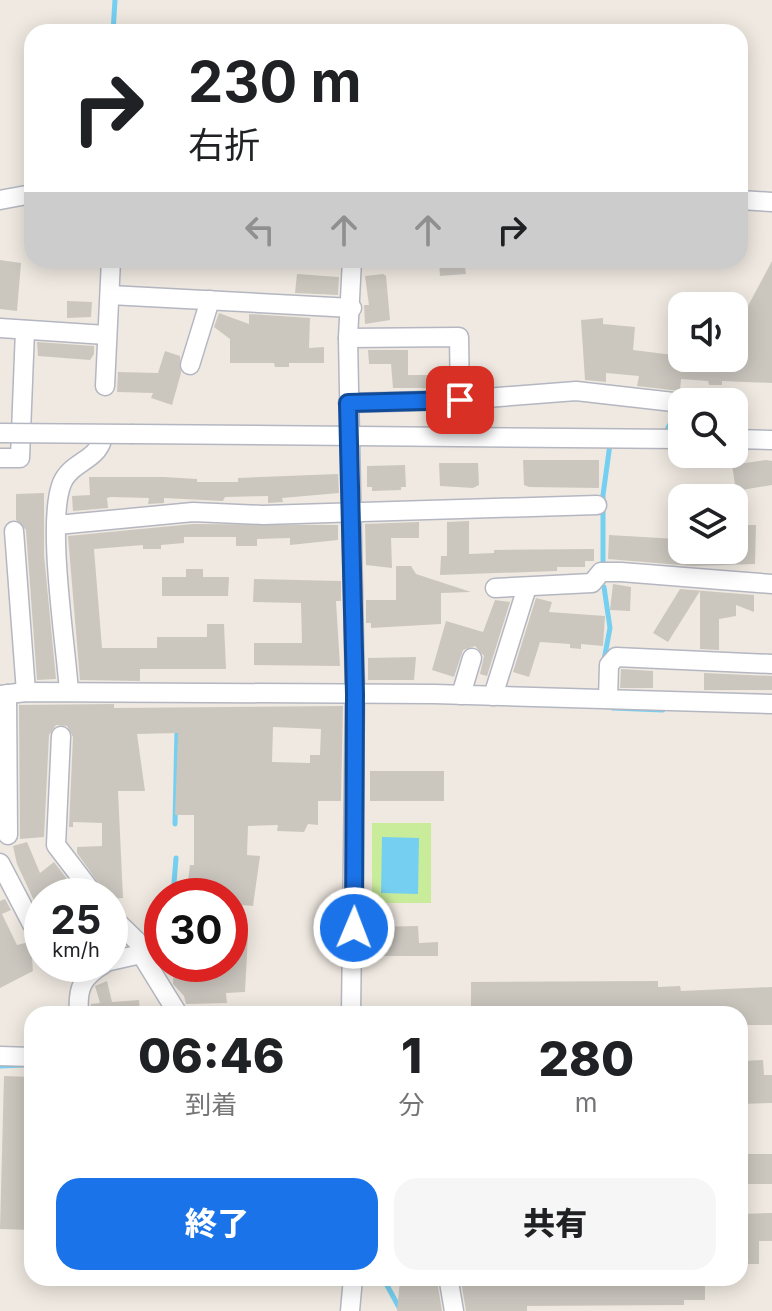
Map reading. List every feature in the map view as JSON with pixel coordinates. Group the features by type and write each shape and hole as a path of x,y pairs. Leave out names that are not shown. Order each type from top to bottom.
{"street":[{"path":"0,200 24,196"},
{"path":"748,200 772,202"},
{"path":"105,386 111,268"},
{"path":"351,1006 355,694 348,338 352,268"},
{"path":"110,295 352,308"},
{"path":"190,365 210,300"},
{"path":"0,328 106,335"},
{"path":"0,458 20,458 25,330"},
{"path":"348,338 459,337 460,400"},
{"path":"348,403 460,400 576,391 668,401"},
{"path":"0,433 668,439"},
{"path":"748,439 772,440"},
{"path":"69,692 57,525 59,494 67,474 98,453 102,440"},
{"path":"57,525 193,512 350,513 597,505"},
{"path":"14,531 26,692"},
{"path":"495,588 592,583 601,572 772,584"},
{"path":"493,696 527,587"},
{"path":"608,699 609,665 616,657 772,664"},
{"path":"461,695 472,658"},
{"path":"8,835 3,694 461,695 772,704"},
{"path":"61,736 56,845 81,878"},
{"path":"0,863 24,909"},
{"path":"128,932 140,944 141,954 173,1006"},
{"path":"128,957 141,954"},
{"path":"79,1006 78,988 83,982"},
{"path":"0,1056 24,1057"},
{"path":"350,1311 352,1286"},
{"path":"450,1286 454,1311"}],"green space":[{"path":"372,823 431,823 431,903 372,903"}],"water":[{"path":"382,837 419,838 418,894 381,893"}],"building":[{"path":"0,260 21,263 17,311 0,309"},
{"path":"772,261 772,383 722,381 722,385 709,385 708,381 681,379 680,388 668,390 637,386 639,376 606,373 606,382 585,380 581,320 603,318 603,324 635,327 633,350 668,354 668,372 748,372 748,306"},
{"path":"440,268 465,268 466,274 440,276"},
{"path":"297,274 339,277 338,295 295,293"},
{"path":"365,276 386,276 390,320 365,324 364,305 369,305"},
{"path":"67,301 92,302 91,317 67,318"},
{"path":"219,313 249,324 249,314 310,318 309,348 324,347 324,363 289,363 289,367 275,367 274,363 230,363 230,339 214,327"},
{"path":"37,342 94,346 94,354 90,360 38,356"},
{"path":"368,350 408,350 408,375 442,375 442,388 393,388 391,364 369,364"},
{"path":"165,351 180,356 181,373 172,405 151,398 153,393 117,392 118,372 158,373"},
{"path":"523,460 599,460 599,488 529,487 524,485"},
{"path":"772,461 772,485 748,489 748,484 735,484 732,468 748,468 748,463"},
{"path":"439,463 478,463 479,485 473,488 440,486"},
{"path":"405,465 406,487 401,487 401,490 372,491 372,487 367,487 367,466"},
{"path":"338,474 339,493 282,498 283,502 268,503 268,496 225,497 223,501 164,498 164,503 148,504 149,498 111,497 107,498 108,508 73,511 72,496 90,495 89,477 164,477 197,479 197,482 238,482 238,478"},
{"path":"44,493 44,555 56,679 37,680 26,530 16,520 16,494"},
{"path":"469,521 469,554 494,553 494,550 594,549 594,561 585,561 585,567 557,567 557,571 440,575 441,556 447,556 447,522"},
{"path":"419,522 419,538 391,538 392,568 366,565 365,524"},
{"path":"193,524 338,525 338,540 290,545 290,538 257,539 257,546 236,546 236,537 184,537 184,543 161,545 161,549 143,549 143,545 94,549 102,648 157,648 157,637 207,637 207,624 224,624 226,669 140,669 140,681 80,680 68,536"},
{"path":"748,525 756,525 755,564 692,566 668,564 748,564"},
{"path":"609,535 668,538 668,564 608,559"},
{"path":"396,566 411,566 416,574 471,592 441,593 441,624 371,628 371,623 366,623 366,600 396,600"},
{"path":"186,569 203,569 203,577 229,577 228,596 162,596 162,577 186,577"},
{"path":"254,579 341,581 341,601 336,601 340,666 254,665 254,643 302,643 301,603 253,602"},
{"path":"613,584 631,587 630,611 610,610"},
{"path":"680,589 754,595 754,612 736,605 736,616 719,619 719,650 700,649 700,591 668,642 653,633"},
{"path":"536,598 552,602 549,612 605,616 603,646 581,644 581,649 570,648 570,644 540,642 529,677 513,672"},
{"path":"495,600 510,602 487,676 480,674 484,656 475,646 463,650 454,677 432,670 446,621 483,632"},
{"path":"416,657 414,680 368,680 368,658"},
{"path":"621,669 653,671 653,688 620,688"},
{"path":"704,673 772,676 772,690 704,690"},
{"path":"114,704 114,708 343,706 341,801 318,801 318,825 308,824 304,832 277,831 278,825 248,826 247,855 260,856 253,906 248,906 248,878 188,878 190,865 194,865 194,815 175,815 178,733 137,734 145,791 118,791 122,878 95,878 77,853 77,847 102,846 102,823 73,822 73,827 69,827 73,737 67,726 56,725 49,735 44,837 20,839 19,705","holes":["273,727 321,729 320,755 310,755 310,763 272,762"]},
{"path":"370,771 444,771 444,801 370,801"},
{"path":"27,842 40,873 54,862 66,878 24,879 13,846"},
{"path":"5,899 11,910 2,914 17,945 24,943 24,976 0,988 0,901"},
{"path":"418,926 419,943 438,942 438,956 364,956 364,927"},
{"path":"658,981 658,987 680,986 681,991 772,987 772,1025 748,1025 748,1006 471,1006 471,982"},
{"path":"107,982 112,1002 139,1000 139,1006 91,1006 100,1003 95,986"},
{"path":"246,982 245,992 226,993 227,1003 186,1004 184,996 173,984"},
{"path":"763,1060 764,1075 772,1075 772,1103 748,1104 748,1061"},
{"path":"4,1076 24,1077 24,1230 0,1229"},
{"path":"748,1154 772,1154 772,1184 748,1184"},
{"path":"772,1213 772,1241 759,1241 759,1264 748,1264 748,1214"},
{"path":"399,1286 438,1286 442,1311 397,1311"},
{"path":"462,1286 705,1286 705,1300 684,1300 684,1305 527,1306 527,1311 466,1311"}],"waterway":[{"path":"114,24 115,0"},
{"path":"665,434 668,428"},
{"path":"603,565 603,495 610,444"},
{"path":"604,587 610,628 604,660"},
{"path":"613,708 663,710"},
{"path":"175,824 177,728"},
{"path":"174,878 176,858"},
{"path":"0,1066 23,1065"},
{"path":"387,1286 401,1311"}],"route":[{"path":"354,928 355,694 348,403 460,400"}]}
